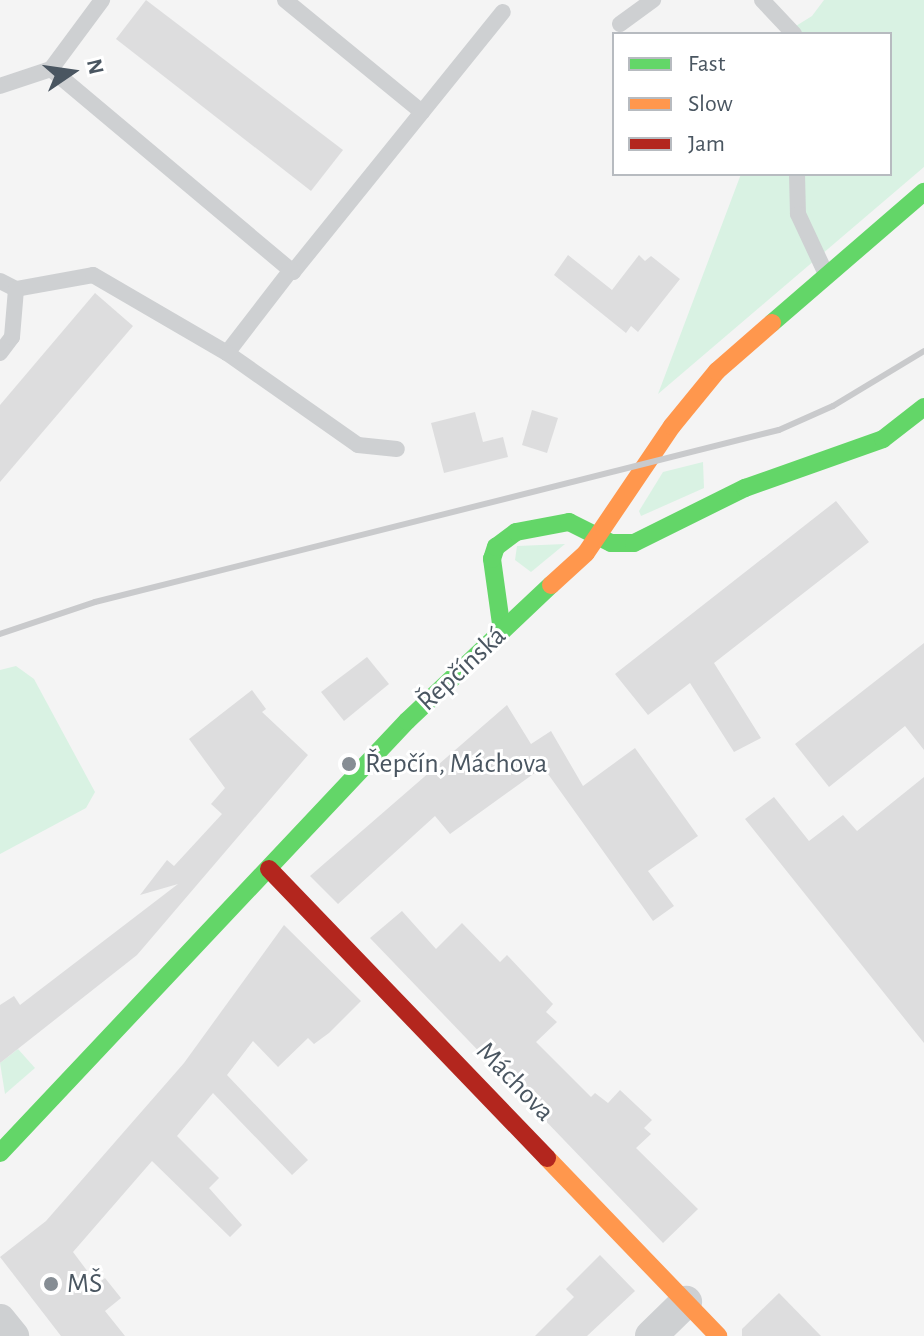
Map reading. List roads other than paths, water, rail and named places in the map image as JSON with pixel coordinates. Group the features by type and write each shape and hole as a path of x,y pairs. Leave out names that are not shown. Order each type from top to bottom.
{"street":[{"name":"Řepčínská","path":"0,1153 407,721 599,536 693,398 826,274 924,192"},
{"path":"502,631 492,576 496,547 504,539 557,522 581,525 622,545 646,539 745,488 917,425 924,407"},
{"name":"Máchova","path":"269,869 718,1336"},
{"path":"651,1336 686,1302"},
{"path":"0,1320 13,1336"}],"lane":[{"path":"0,86 51,69 102,0"},
{"path":"285,0 422,112"},
{"path":"620,24 653,0"},
{"path":"762,0 792,32"},
{"path":"227,353 291,270 503,12"},
{"path":"51,69 291,270"},
{"path":"797,176 798,214 826,274"},
{"path":"0,281 16,289 93,275 227,353 358,445 397,449"},
{"path":"0,353 12,337 16,289"}],"railway":[{"path":"0,634 95,602 779,430 833,406 924,351"}],"place":[{"name":"Řepčín, Máchova","path":"349,764"},
{"name":"MŠ","path":"51,1284"}]}
